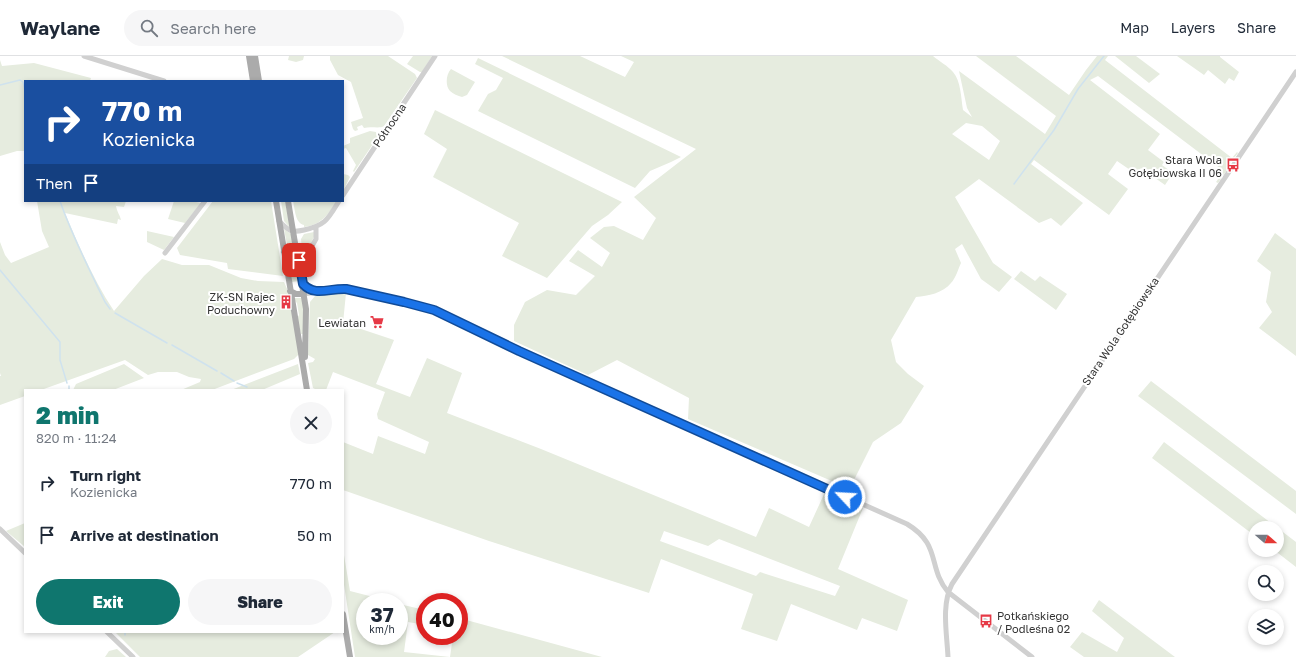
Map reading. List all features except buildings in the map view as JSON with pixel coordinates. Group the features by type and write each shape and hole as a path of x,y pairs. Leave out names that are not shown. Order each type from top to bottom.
{"main road":[{"path":"249,56 255,80"},
{"path":"255,56 255,80"},
{"path":"276,202 307,389"},
{"path":"288,202 303,284 307,316 303,365"},
{"path":"284,252 289,247 297,250"},
{"path":"296,294 300,291 303,284"},
{"path":"290,291 296,294 304,294"},
{"path":"344,620 350,657"}],"street":[{"path":"84,56 161,80"},
{"name":"Północna","path":"344,194 436,56"},
{"name":"Stara Wola Gołębiowska","path":"948,592 1061,419 1296,72"},
{"path":"165,253 204,202"},
{"path":"279,222 288,230 294,232 316,227 327,219 338,202"},
{"path":"293,224 301,230"},
{"path":"305,258 316,239 316,227"},
{"path":"303,284 311,291 317,292"},
{"path":"304,294 346,289 434,310 519,351 900,520 917,531 929,545 941,584 948,592 1032,657"},
{"path":"0,530 24,552"},
{"path":"948,592 946,614 948,657"},
{"path":"108,633 133,657"}],"shaded area":[{"path":"289,56 304,56 303,60 296,62 288,60"},
{"path":"330,56 388,56 415,74 417,78 384,126 364,128 362,125 357,127 358,130 355,131 351,122 363,118 351,82 338,75 330,60"},
{"path":"413,56 432,56 422,72 420,72 407,64"},
{"path":"502,56 580,56 625,77 634,62 621,56 933,56 949,68 956,76 963,110 972,117 967,108 959,71 1045,134 1056,116 976,56 1016,56 1069,95 1097,56 1108,56 1105,60 1232,158 1237,152 1238,153 1226,168 1227,170 1218,183 1216,182 1219,178 1216,175 1221,169 1098,76 1090,80 1160,134 1148,150 1164,162 1162,165 1173,173 1165,185 1141,168 1136,174 1117,161 1108,174 1128,189 1109,215 1034,160 1031,164 1083,203 1061,226 1051,218 1039,223 979,179 955,197 993,263 1012,277 999,292 981,279 962,244 955,249 961,263 953,281 940,292 916,297 891,340 896,362 908,374 924,386 901,423 873,442 854,480 841,485 688,419 689,398 617,360 588,375 514,341 514,325 525,302 547,290 576,295 595,276 569,261 578,250 602,267 610,253 590,238 604,227 614,226 643,240 656,218 634,197 696,149","holes":["966,123 982,126 1000,141 989,160 952,134"]},
{"path":"1115,56 1136,56 1160,74 1149,83"},
{"path":"1177,56 1220,56 1239,72 1234,81 1229,78 1225,84 1208,70 1204,75"},
{"path":"478,58 681,157 650,171 635,188 478,111 488,94 496,90 503,78 475,64"},
{"path":"0,60 2,66 34,63 91,78 90,80 24,80 24,151 17,151 0,156"},
{"path":"451,69 475,82 467,95 462,97 448,89 447,80"},
{"path":"435,110 622,202 608,215 592,226 547,278 502,256 519,223 433,177 447,149 424,134"},
{"path":"370,131 376,132 377,138 354,172 353,171 356,165 346,148 344,149 344,146 350,143 350,138"},
{"path":"344,174 350,177 344,189"},
{"path":"37,202 126,202 124,207 116,206 121,220 118,219 117,224 65,213 93,276 114,311 144,276 162,259 182,265 209,265 241,278 258,281 284,282 288,291 299,354 294,359 215,389 183,389 200,382 201,379 189,377 177,372 158,372 148,375 125,360 44,389 24,389 24,396 0,405 0,242 5,255 11,263 49,247 42,231"},
{"path":"174,202 201,203 185,223 168,219"},
{"path":"212,202 271,202 283,276 228,269 227,263 180,255 177,248"},
{"path":"281,202 285,202 291,229 284,221"},
{"path":"293,202 336,202 320,222 310,226 304,227 304,225 297,219"},
{"path":"284,229 291,234 293,244 289,243 287,245"},
{"path":"147,231 174,237 164,250 147,242"},
{"path":"314,232 315,235 303,258 301,239 304,234"},
{"path":"1275,233 1296,249 1296,356 1259,328 1272,312 1266,302 1271,272 1257,261"},
{"path":"289,251 294,253 299,281 292,282 287,254"},
{"path":"303,258 308,261 304,267"},
{"path":"1021,271 1035,281 1040,276 1067,294 1056,310 1014,279"},
{"path":"341,292 346,293 343,323 394,340 376,384 410,397 427,358 462,373 447,413 541,449 756,537 769,508 809,527 825,492 863,508 838,569 908,600 897,631 862,618 857,630 791,604 777,641 741,629 753,594 661,559 649,593 489,541 344,490 344,442 373,454 378,436 425,454 429,442 378,419 377,414 385,392 333,372 326,389 313,388 308,363 313,362 315,359 308,355 310,302 315,296","holes":["664,531 708,546 719,539 840,586 835,596 760,572 756,576 660,541"]},
{"path":"294,298 302,298 305,317 303,334 301,334 297,318 299,315 297,303"},
{"path":"124,364 144,378 116,389 74,389 76,384"},
{"path":"298,364 300,374 264,389 234,389"},
{"path":"1151,381 1296,491 1296,514 1138,396"},
{"path":"1164,442 1268,521 1248,521 1248,531 1152,458"},
{"path":"24,523 24,546 6,531"},
{"path":"1284,533 1296,542 1296,567 1283,557"},
{"path":"344,555 350,591 358,593 356,593 356,645 405,645 404,652 450,657 355,657 344,585"},
{"path":"1099,600 1175,657 1084,657 1070,647 1082,632 1117,652 1124,638 1092,611"},
{"path":"408,606 416,608 416,623 408,622"},
{"path":"468,620 602,657 450,657 452,645 468,645"},
{"path":"116,633 334,633 298,657 140,657"},
{"path":"117,649 126,657 105,657 109,651"}],"waterway":[{"path":"1014,184 1054,130 1078,89 1104,56"},
{"path":"0,85 20,80 23,82 24,86"},
{"path":"60,202 81,252 105,302 110,309"},
{"path":"0,270 60,342 60,360 67,383"},
{"path":"115,313 167,343"},
{"path":"172,345 217,371"},
{"path":"221,373 234,381"},
{"path":"237,383 247,387"}],"place":[{"name":"Stara Wola Gołębiowska II 06","path":"1233,165"},
{"name":"ZK-SN Rajec Poduchowny","path":"286,302"},
{"name":"Lewiatan","path":"377,322"},
{"name":"Potkańskiego / Podleśna 02","path":"986,621"}],"route":[{"path":"299,260 303,284 311,291 317,292 346,289 434,310 519,351 708,434 845,497"}]}
